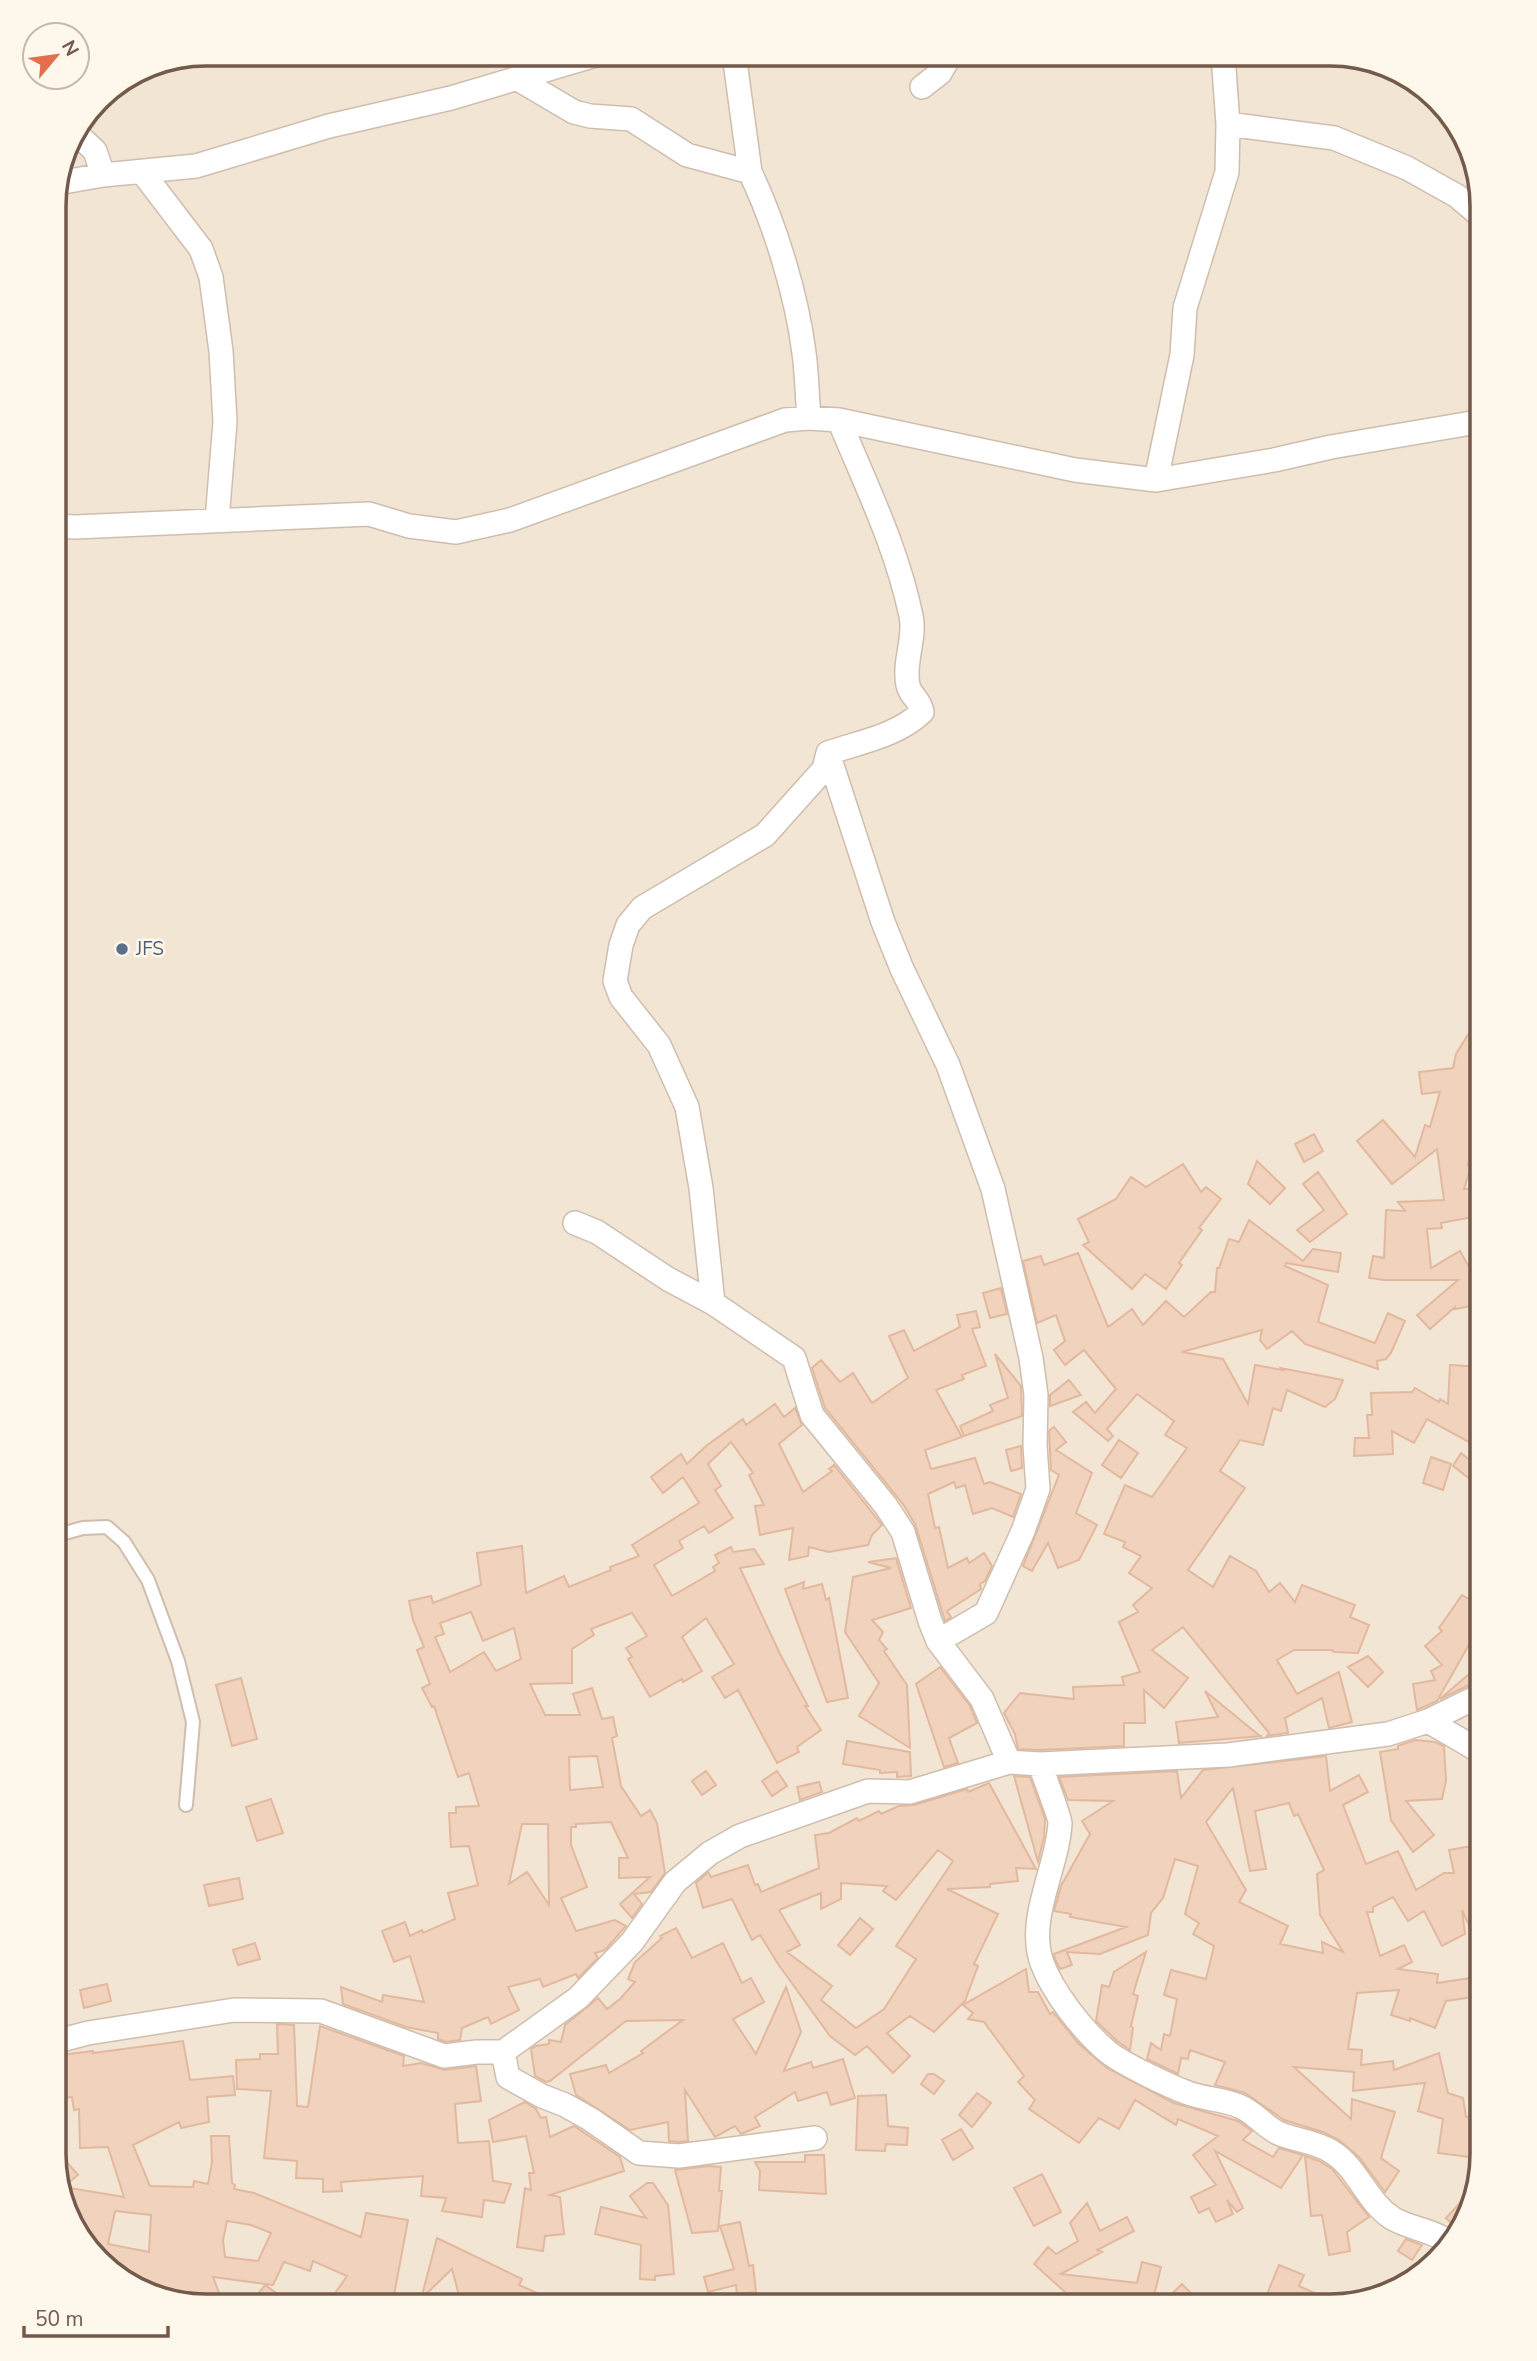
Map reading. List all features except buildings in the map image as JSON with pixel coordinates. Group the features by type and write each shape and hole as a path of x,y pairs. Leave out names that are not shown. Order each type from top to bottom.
{"street":[{"path":"69,181 196,166 329,126 451,98 557,67"},
{"path":"736,67 750,172 759,190 789,282 804,351 809,418"},
{"path":"922,87 943,67"},
{"path":"1156,480 1182,355 1185,308 1227,172 1228,124 1224,67"},
{"path":"518,79 575,112 590,116 631,119 687,155 750,172"},
{"path":"1228,124 1334,138 1407,168 1457,196 1470,207"},
{"path":"85,139 95,151 103,175"},
{"path":"143,173 201,249 211,277 221,351 225,422 217,520"},
{"path":"67,527 369,514 408,526 456,532 510,520 785,420 809,418 839,421 1075,470 1156,480 1470,423"},
{"path":"828,753 895,731 909,724 922,712 920,703 908,689 906,671 912,620 895,555 839,421"},
{"path":"713,1303 701,1188 687,1107 659,1045 621,997 615,981 621,945 628,925 642,908 765,835 824,769 828,753"},
{"path":"828,753 883,922 947,1065 993,1189 1031,1358 1036,1395 1038,1489 1023,1531 986,1613 938,1641"},
{"path":"575,1223 597,1232 668,1279 713,1303 794,1358 812,1415 886,1506 903,1532 938,1641 982,1699 1009,1762"},
{"path":"66,2039 234,2010 321,2011 444,2056 503,2052 578,1998 632,1942 675,1882 709,1853 740,1836 769,1825 868,1791 910,1793 1009,1762 1040,1764 1228,1755 1388,1734 1428,1721 1470,1700"},
{"path":"1428,1721 1470,1745"},
{"path":"1040,1764 1060,1821 1041,1905 1041,1962 1056,1992 1083,2025 1109,2053 1165,2083 1190,2094 1242,2107 1276,2132 1301,2142 1316,2143 1333,2152 1345,2162 1373,2201 1392,2218 1426,2229 1442,2238"},
{"path":"503,2052 508,2077 590,2119 639,2153 678,2156 815,2138"}],"lane":[{"path":"66,1533 83,1528 107,1527 124,1542 148,1580 178,1661 193,1722 186,1805"}],"shaded area":[{"path":"198,67 1339,67 1375,74 1400,85 1429,108 1452,137 1466,171 1470,207 1470,2154 1466,2190 1452,2224 1429,2253 1400,2276 1366,2290 1330,2294 198,2294 162,2287 137,2276 108,2253 85,2224 71,2190 66,2154 67,198 77,153 90,129 114,101 153,77"}],"place":[{"name":"JFS","path":"122,949"}]}
